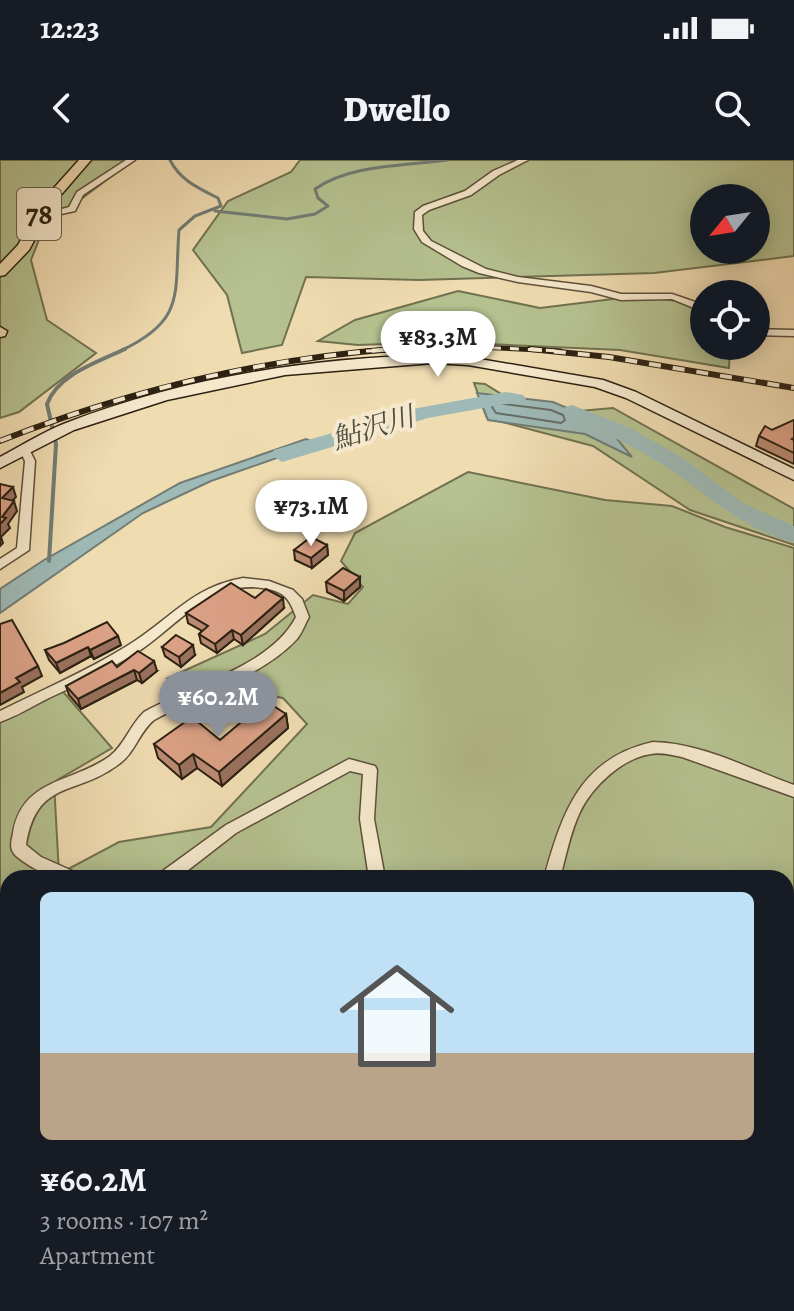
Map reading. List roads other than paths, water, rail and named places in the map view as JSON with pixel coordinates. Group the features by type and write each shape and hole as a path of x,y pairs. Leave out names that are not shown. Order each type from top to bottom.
{"main road":[{"name":"78","path":"0,272 24,247 38,217 85,160"}],"street":[{"path":"38,217 72,209 80,194 131,160"},
{"path":"524,160 496,173 468,193 426,208 418,214 419,232 430,245 462,264 529,284 595,290 617,297 668,294 690,300"},
{"path":"770,332 794,333"},
{"path":"0,463 69,427 164,396 285,371 399,360 468,361 598,383 631,395 794,475"},
{"path":"0,565 23,550 31,445"},
{"path":"0,717 133,650 203,594 223,585 249,580 283,589 298,601 302,611 298,627 287,642 222,683 175,701 148,716 135,730 130,746 111,763 42,794 20,822 18,848 36,862 54,870"},
{"path":"555,870 577,802 602,775 636,750 665,748 794,791"},
{"path":"177,870 231,829 349,765 370,770 367,819 376,870"}],"water":[{"path":"477,393 553,402 605,424 632,457 585,434 488,420"},
{"path":"306,439 317,444 211,481 143,513 0,613 0,589 44,560 180,483"}],"waterway":[{"path":"120,351 157,328 167,316 176,288 179,230 195,216 221,206 218,198 184,178 170,160"},
{"path":"215,211 287,219 315,214 328,206 318,198 315,189 329,181 362,170 447,160"},
{"path":"49,561 56,444 47,404 52,394 69,377 125,349"},
{"name":"鮎沢川","path":"282,455 425,412 506,398 516,399"},
{"name":"鮎沢川","path":"572,411 623,432 675,463 735,508 794,535"}],"railway":[{"path":"375,351 477,347 540,350"},
{"path":"375,351 392,349"},
{"path":"530,349 540,350"},
{"path":"540,350 561,351"},
{"path":"540,350 609,357 794,388"},
{"path":"366,351 375,351"},
{"path":"0,441 96,407 192,380 291,361 375,351"}]}
